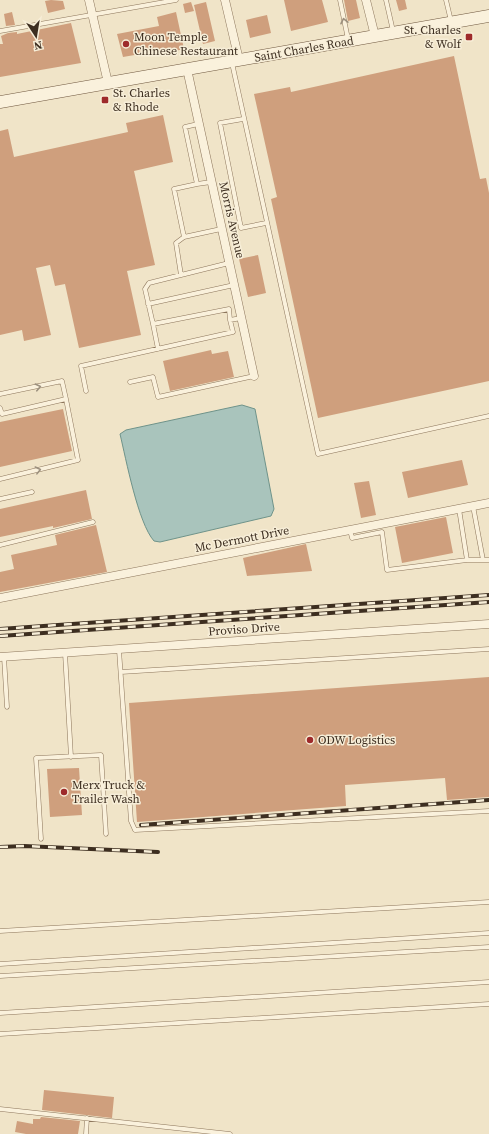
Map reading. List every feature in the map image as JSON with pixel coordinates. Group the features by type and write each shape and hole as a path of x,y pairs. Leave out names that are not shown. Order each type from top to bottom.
{"main road":[{"name":"Saint Charles Road","path":"0,102 489,16"}],"street":[{"path":"88,0 108,83"},
{"path":"225,0 235,61"},
{"path":"366,0 375,36"},
{"name":"Morris Avenue","path":"187,69 254,376"},
{"name":"Mc Dermott Drive","path":"0,598 489,503"},
{"name":"Proviso Drive","path":"2,657 489,624"}],"lane":[{"path":"0,31 176,0"},
{"path":"340,0 349,41"},
{"path":"386,0 394,33"},
{"path":"446,0 451,23"},
{"path":"235,61 243,119 318,454 489,416"},
{"path":"243,119 220,123 241,228 266,223"},
{"path":"196,184 184,127 198,124"},
{"path":"184,237 174,189 211,182"},
{"path":"181,275 176,243 184,237 221,229"},
{"path":"158,349 145,289 149,283 229,263"},
{"path":"148,304 234,285"},
{"path":"86,391 81,366 232,332 229,309 153,324"},
{"path":"230,320 241,318"},
{"path":"130,382 153,377 158,397 254,376"},
{"path":"0,394 62,381 78,460 0,479"},
{"path":"0,408 2,414 66,399"},
{"path":"0,499 32,492"},
{"path":"473,506 483,560"},
{"path":"458,509 466,560"},
{"path":"0,545 93,522"},
{"path":"350,530 352,538 382,532 387,570 466,560 489,560"},
{"path":"121,672 489,649"},
{"path":"119,650 131,821 135,830 489,811"},
{"path":"65,653 71,757"},
{"path":"2,657 7,707"},
{"path":"41,839 36,758 101,755 106,834"},
{"path":"0,931 489,902"},
{"path":"0,964 489,933"},
{"path":"0,976 489,947"},
{"path":"0,1013 489,982"},
{"path":"0,1034 489,1004"},
{"path":"0,1109 230,1134"},
{"path":"86,1134 87,1118"}],"water":[{"path":"242,405 255,409 274,509 271,516 160,542 154,541 148,532 138,506 120,434 126,430"}],"building":[{"path":"284,0 322,0 328,22 291,31"},
{"path":"344,0 356,0 360,18 348,21"},
{"path":"396,0 405,0 407,9 399,11"},
{"path":"45,1 63,1 65,9 48,13"},
{"path":"191,2 194,11 185,13 183,4"},
{"path":"206,2 215,41 203,44 194,5"},
{"path":"12,12 15,25 6,26 4,14"},
{"path":"176,12 184,49 152,56 152,52 123,57 117,34 159,26 157,17"},
{"path":"267,15 271,33 250,38 246,20"},
{"path":"71,23 81,63 0,77 0,44 3,44 1,36 8,33 17,32 17,34"},
{"path":"454,56 480,179 486,178 489,193 489,381 318,418 271,199 277,197 254,94 290,87 291,92"},
{"path":"163,115 173,162 134,171 155,265 127,271 141,335 79,348 65,284 55,286 50,265 36,268 51,335 24,341 22,330 0,335 0,131 8,129 14,157 128,132 126,123"},
{"path":"258,255 266,293 248,297 239,259"},
{"path":"211,350 212,354 228,351 234,377 170,391 163,361"},
{"path":"63,409 72,451 0,467 0,422"},
{"path":"462,460 468,485 408,498 402,472"},
{"path":"369,481 376,515 361,518 354,483"},
{"path":"86,490 92,519 53,528 53,526 0,537 0,509"},
{"path":"446,517 453,553 402,563 395,527"},
{"path":"96,525 107,572 0,592 0,572 14,569 11,555 57,545 55,535"},
{"path":"306,544 312,571 247,576 243,558"},
{"name":"ODW Logistics","path":"489,677 489,797 447,800 445,778 345,785 346,806 137,822 129,703"},
{"name":"Merx Truck & Trailer Wash","path":"79,768 82,815 50,817 47,769"},
{"path":"44,1090 114,1097 112,1118 42,1110"},
{"path":"41,1117 80,1121 78,1134 26,1134 15,1132 17,1121 33,1124 33,1119 40,1119"}],"railway":[{"path":"0,629 489,595"},
{"path":"0,636 489,602"},
{"path":"141,825 489,800"},
{"path":"0,847 24,846 158,852"}],"place":[{"name":"St. Charles & Wolf","path":"469,37"},
{"name":"Moon Temple Chinese Restaurant","path":"126,44"},
{"name":"St. Charles & Rhode","path":"105,100"},
{"name":"ODW Logistics","path":"310,740"},
{"name":"Merx Truck & Trailer Wash","path":"64,792"}]}
